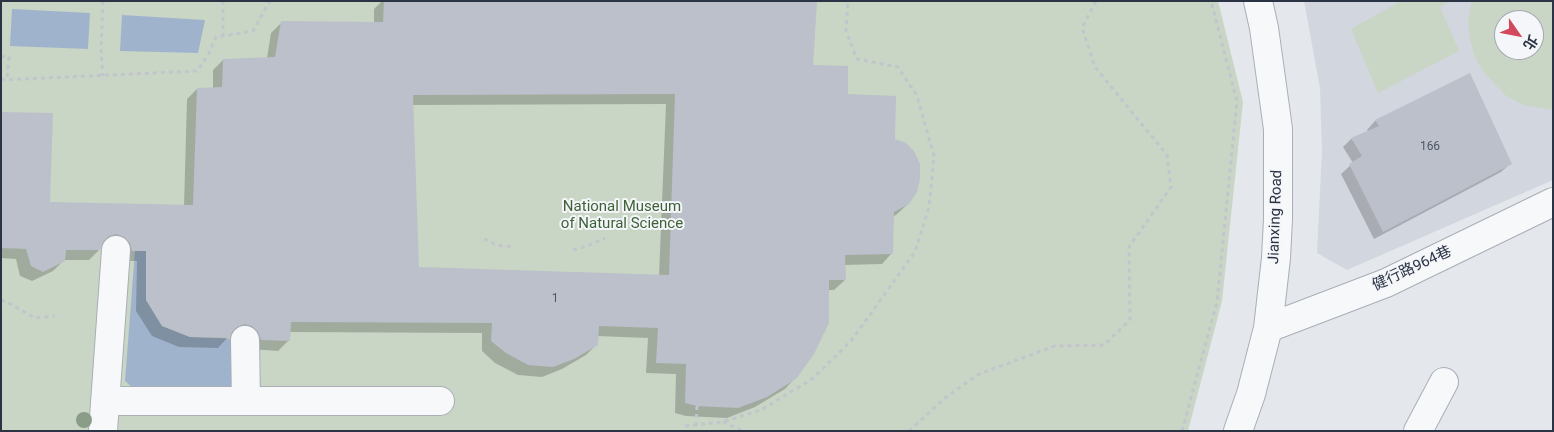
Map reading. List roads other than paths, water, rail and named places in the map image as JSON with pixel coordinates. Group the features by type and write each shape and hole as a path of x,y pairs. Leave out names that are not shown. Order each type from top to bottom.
{"street":[{"name":"Jianxing Road","path":"1238,431 1251,394 1268,328 1276,258 1278,219 1278,129 1264,28 1258,1"},
{"name":"健行路964巷","path":"1268,328 1386,283 1553,202"},
{"path":"103,431 116,250"},
{"path":"245,340 246,400"},
{"path":"1418,431 1444,382"},
{"path":"105,401 440,401"}],"water":[{"path":"12,9 90,13 88,49 10,46"},
{"path":"122,15 205,20 198,53 120,51"},
{"path":"135,251 146,251 146,300 162,326 190,337 238,339 238,396 142,396 125,381"}],"park label":[{"name":"National Museum of Natural Science","path":"622,216"}]}
